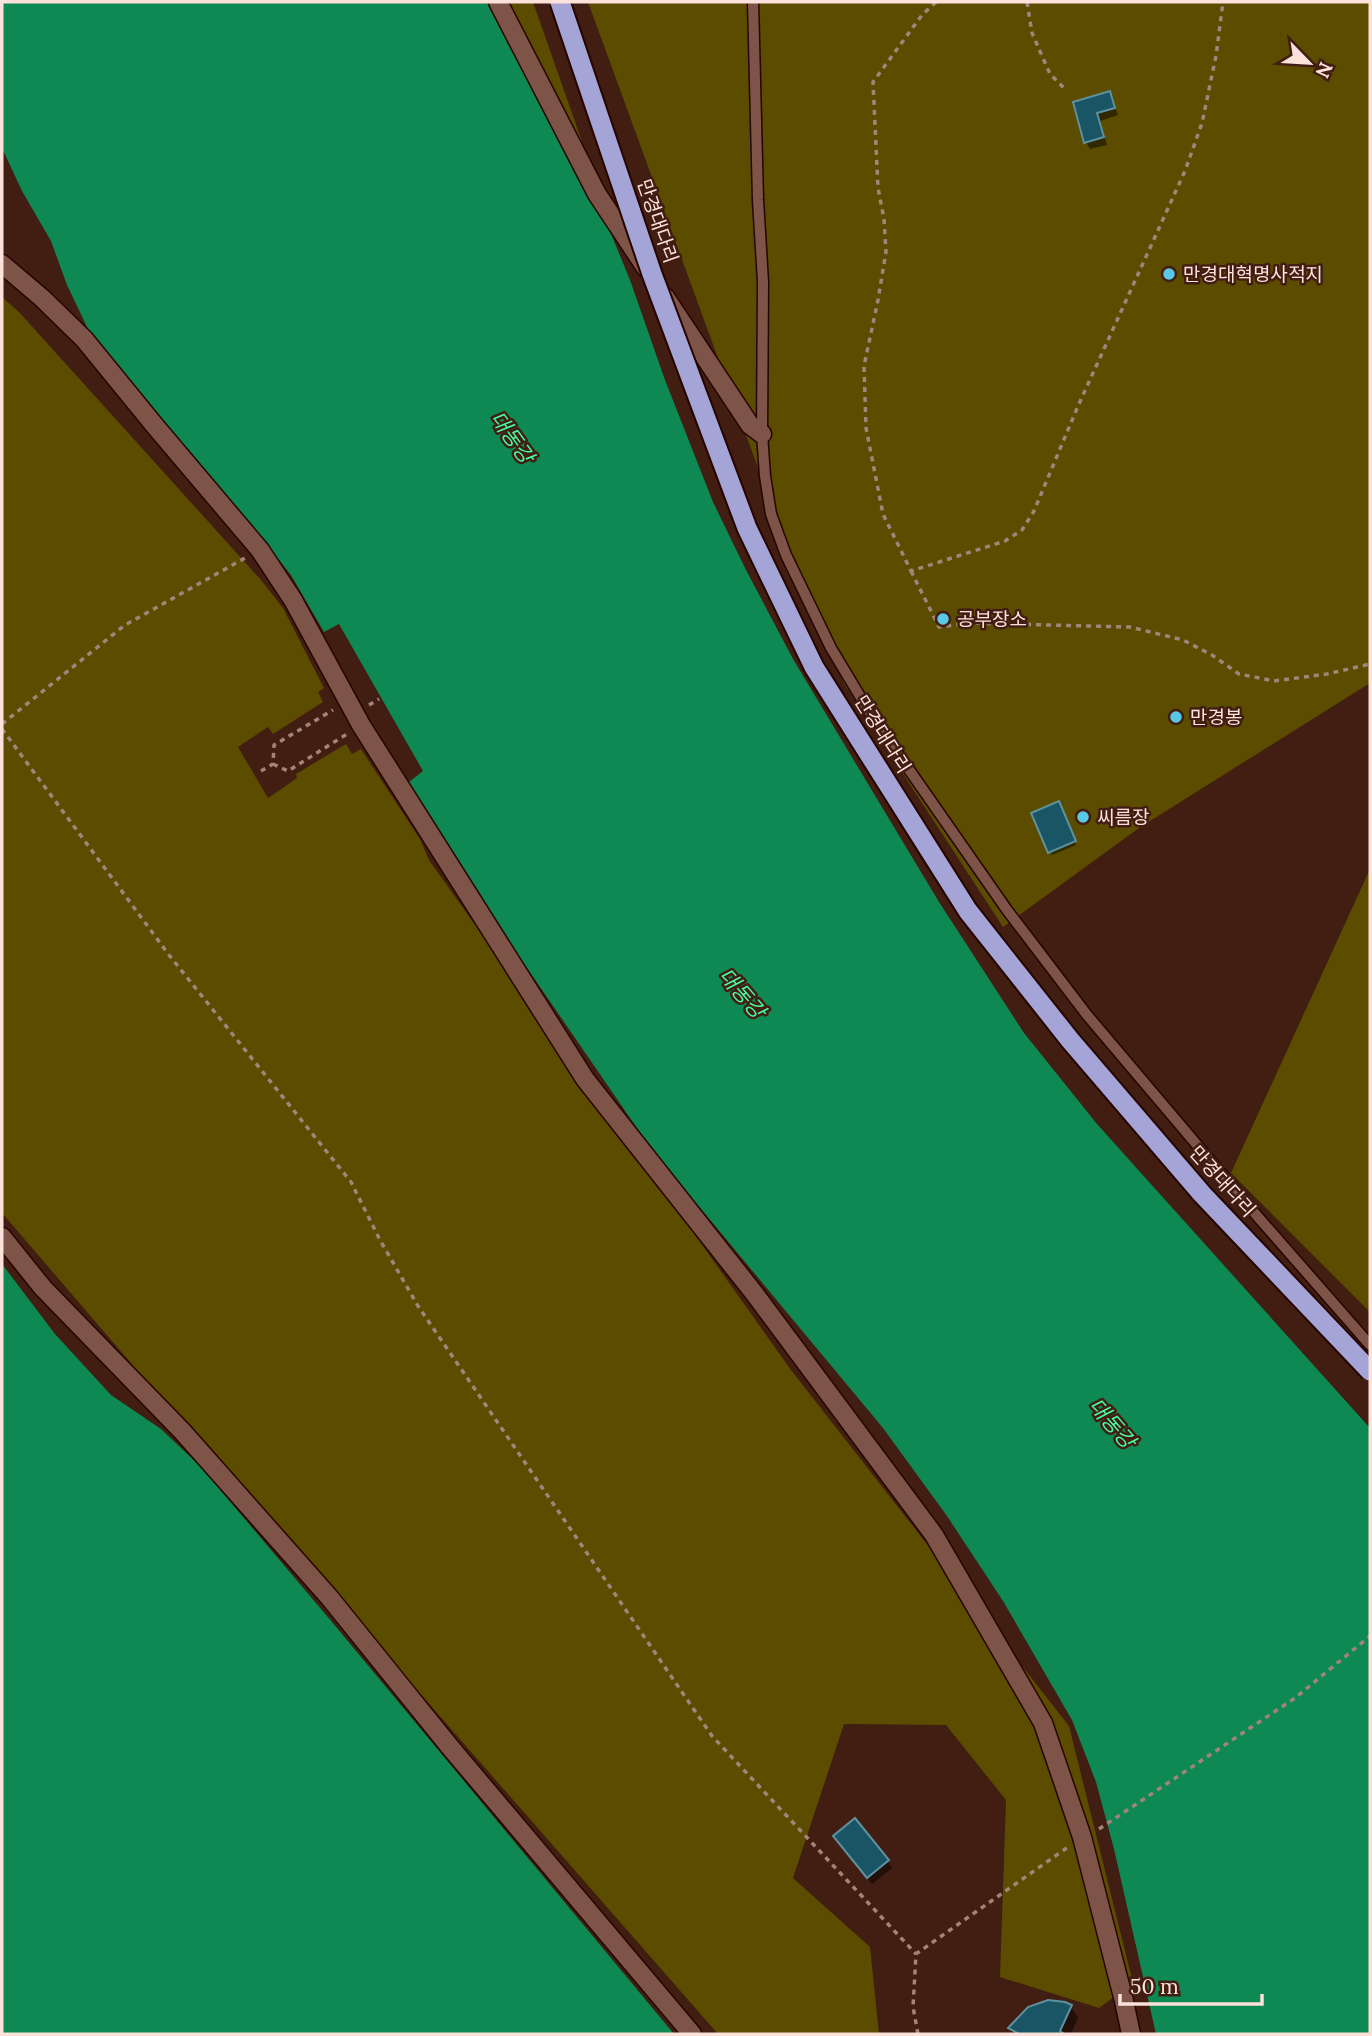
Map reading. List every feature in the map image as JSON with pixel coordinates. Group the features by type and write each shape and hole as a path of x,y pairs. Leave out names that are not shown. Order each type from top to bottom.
{"highway":[{"name":"만경대다리","path":"560,2 652,274 747,527 814,667 968,911 1070,1041 1202,1194 1370,1371"}],"street":[{"path":"498,2 597,194 750,425 762,434"},
{"path":"2,264 84,338 260,550 293,600 361,726 585,1079 754,1293 934,1535 1043,1723 1082,1837 1131,2034"},
{"path":"2,1237 43,1288 182,1431 329,1597 450,1747 692,2034"}],"lane":[{"path":"753,2 763,282 762,434 771,514 786,555 831,648 873,718 1007,910 1087,1014 1370,1345"}],"path":[{"path":"936,2 922,15 873,82 878,188 884,219 886,252 864,366 866,428 883,514 939,627 970,623 1130,627 1183,640 1212,655 1239,674 1274,681 1327,674 1370,664"},
{"path":"1027,2 1032,33 1050,74 1066,90"},
{"path":"911,571 1005,541 1022,530 1034,511 1078,406 1185,171 1205,110 1223,2"},
{"path":"260,550 125,625 2,726 169,955 351,1182 418,1306 712,1736 916,1954 913,2007 918,2034"},
{"path":"369,705 379,699"},
{"path":"273,764 274,745 328,713"},
{"path":"273,764 288,771 342,737"},
{"path":"261,771 273,764"},
{"path":"916,1954 1082,1837 1102,1827 1295,1698 1370,1636"}],"shaded area":[{"path":"504,2 533,2 586,153 579,153"},
{"path":"588,2 1370,2 1370,683 1139,828 1003,927 843,682 769,498"},
{"path":"2,297 19,312 261,580 283,608 324,688 318,692 323,702 273,734 268,727 238,747 268,798 297,778 296,774 346,744 352,754 361,749 420,839 429,860 791,1370 1069,1726 1133,1983 1099,2008 1000,1977 1006,1800 946,1725 844,1724 793,1878 870,1947 879,2034 718,2034 2,1213"},
{"path":"1370,869 1370,1312 1231,1173"}],"water":[{"name":"대동강","path":"2,2 494,2 600,207 713,502 746,570 793,659 939,902 1024,1033 1097,1124 1370,1428 1370,2034 1156,2034 1096,1782 1072,1720 1003,1601 947,1516 883,1428 652,1150 483,904 409,782 423,771 339,624 324,632 291,575 152,410 88,329 67,285 51,241 22,191 2,148"},
{"path":"2,1264 55,1334 111,1395 161,1429 200,1466 674,2034 2,2034"}],"building":[{"path":"1110,91 1115,108 1097,113 1104,137 1084,143 1073,102"},
{"path":"1059,801 1076,841 1048,853 1031,813"},
{"path":"855,1818 889,1860 867,1878 833,1836"},
{"path":"1048,2000 1072,2005 1060,2031 1064,2034 1019,2034 1008,2028 1028,2007"}],"place":[{"name":"만경대혁명사적지","path":"1169,274"},
{"name":"공부장소","path":"943,619"},
{"name":"만경봉","path":"1176,717"},
{"name":"씨름장","path":"1083,817"}]}
